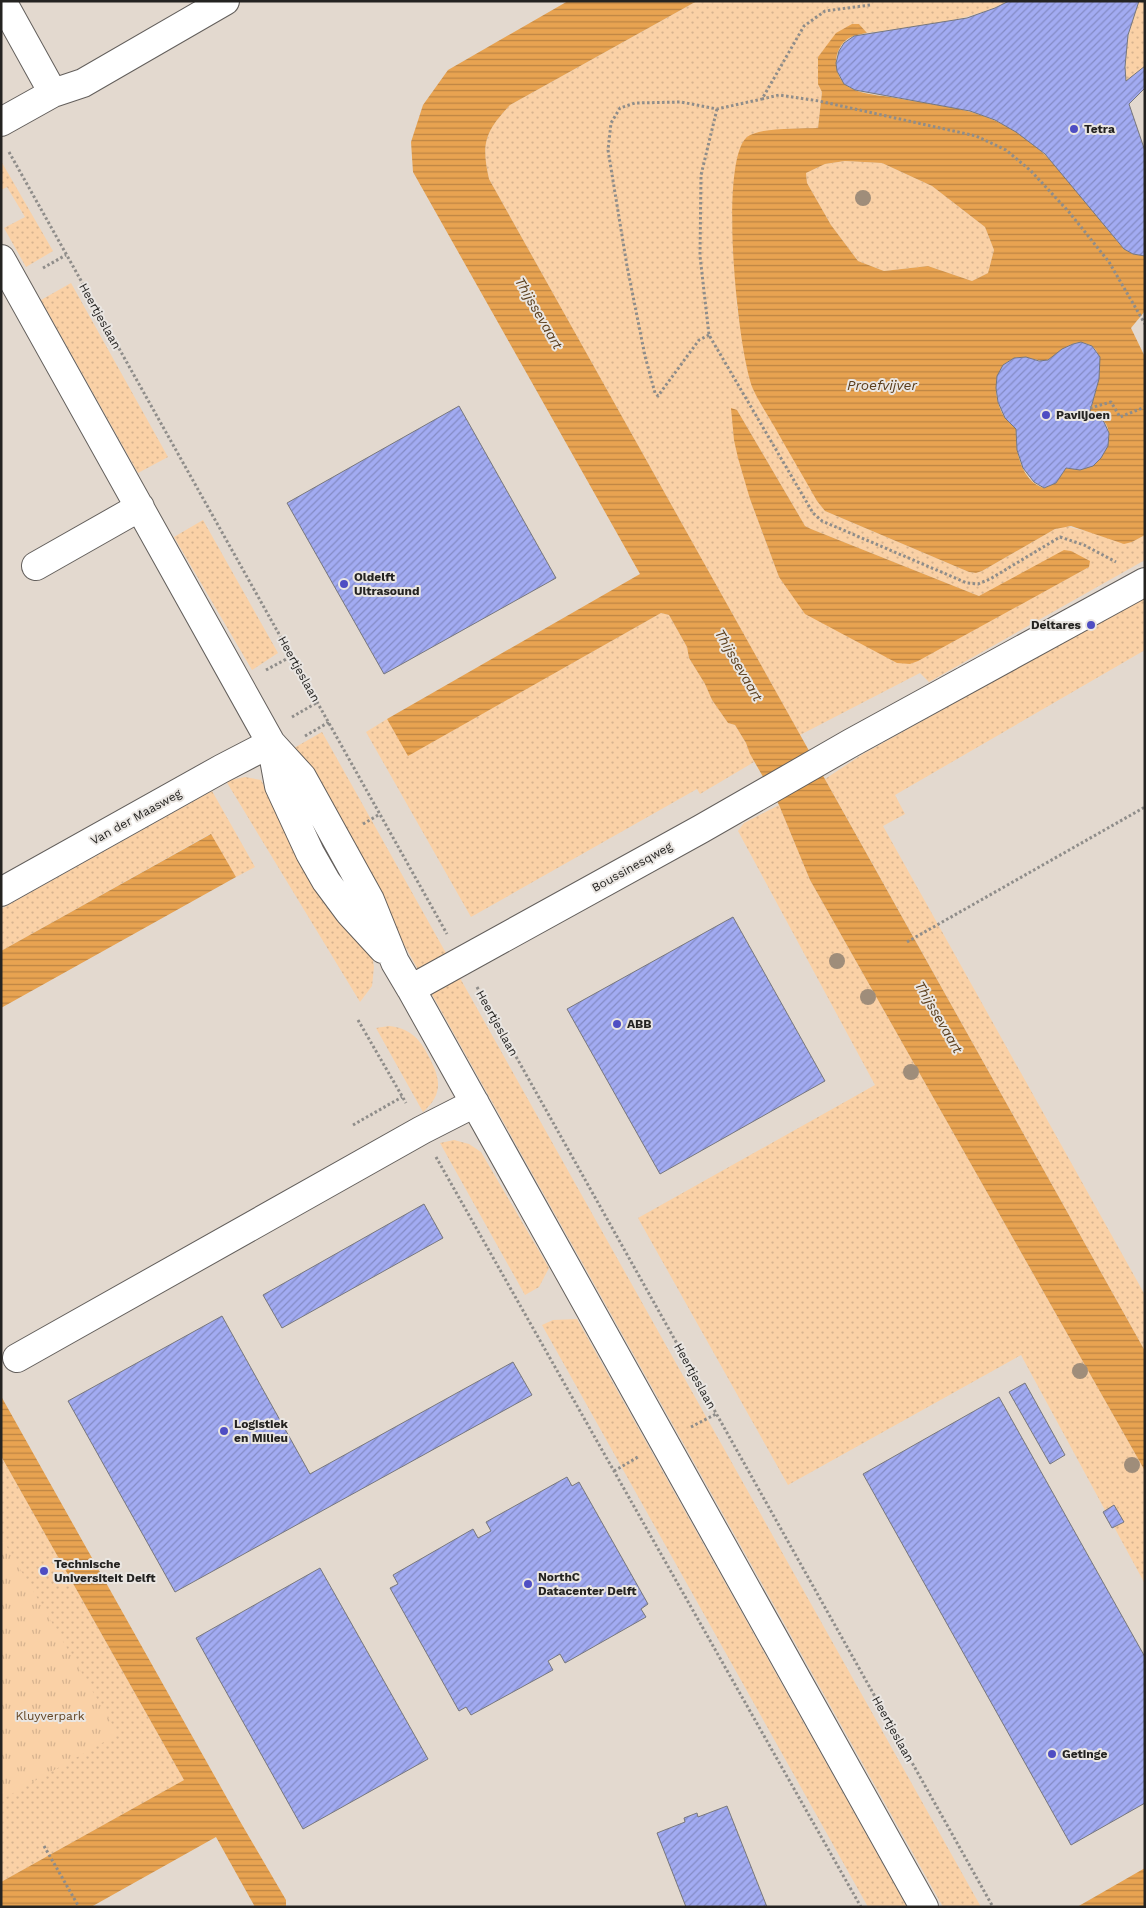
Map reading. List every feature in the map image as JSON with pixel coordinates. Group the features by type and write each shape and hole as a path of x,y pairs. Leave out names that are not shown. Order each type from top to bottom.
{"street":[{"path":"2,1 53,93"},
{"path":"4,134 53,93 83,83 225,1"},
{"path":"1,259 271,743 302,777 370,900 395,962 412,989 924,1907"},
{"path":"36,566 140,507"},
{"name":"Boussinesqweg","path":"412,989 851,743 1145,582"},
{"name":"Van der Maasweg","path":"1,892 271,743"},
{"path":"17,1358 422,1130 475,1103"}],"path":[{"path":"762,99 804,26 825,11 870,5"},
{"path":"709,335 699,340 658,396 655,393 645,356 630,284 608,150 611,123 620,108 635,103 681,102 717,109 780,95 819,101 976,136 1006,150 1031,171 1069,212 1108,262 1145,324"},
{"path":"717,109 701,175 700,256 709,335 813,513 822,521 958,579 978,584 990,579 1060,537 1084,545 1119,563"},
{"name":"Heertjeslaan","path":"4,134 462,961 993,1907"},
{"path":"1090,408 1111,402 1120,417 1145,407"},
{"path":"907,942 1145,807"},
{"path":"358,1020 861,1907"},
{"path":"353,1125 402,1097"},
{"path":"44,1846 79,1907"}],"shaded area":[{"path":"1,1 1145,1 1145,1903 1139,1907 1,1907"}],"green space":[{"path":"697,1 1009,1 958,19 922,26 867,33 859,24 825,48 818,57 822,91 818,128 732,216 737,307 747,369 817,501 825,511 969,572 976,573 982,571 1055,529 1065,526 1132,542 1145,535 1145,560 929,682 920,673 800,735 489,179 485,156 487,139 495,123 510,105","holes":["737,410 805,526 811,529 979,596 1089,567 910,664 779,577 750,499"]},
{"path":"1139,1 1145,1 1145,66 1126,81 1128,41"},
{"path":"1,161 53,251 26,267 4,228 25,217 7,187 1,190"},
{"path":"845,161 882,163 932,186 985,227 994,250 988,273 972,281 928,266 884,271 858,261 831,225 807,183 806,173 825,164"},
{"path":"71,283 168,457 138,473 41,300"},
{"path":"203,520 278,653 252,670 174,537"},
{"path":"1145,597 1145,650 895,795 905,814 883,826 1145,1295 1145,1351 825,779 863,754"},
{"path":"661,613 669,615 687,647 689,658 705,684 712,700 728,723 735,725 746,743 754,762 700,794 697,789 471,917 366,732 387,719 408,755"},
{"path":"322,732 981,1907 943,1907 294,748"},
{"path":"245,777 261,780 331,910 372,955 374,967 372,986 360,1002 226,781"},
{"path":"212,791 255,867 236,877 210,834 1,951 1,909"},
{"path":"779,805 810,880 1145,1471 1145,1584 1021,1355 788,1485 638,1218 875,1085 738,831 744,823"},
{"path":"389,1026 409,1032 422,1045 433,1065 438,1080 437,1093 423,1112 376,1028"},
{"path":"454,1140 469,1144 481,1152 549,1268 539,1287 525,1295 440,1143"},
{"path":"577,1319 907,1907 868,1907 542,1325 553,1320"},
{"path":"1,1456 184,1780 1,1882"},
{"name":"Kluyverpark","path":"1,1537 118,1734 1,1800"}],"water":[{"name":"Thijssevaart","path":"568,1 697,1 510,105 495,123 487,139 485,156 489,179 1145,1351 1145,1471 810,880 779,805 735,725 728,723 712,700 705,684 689,658 687,647 669,615 661,613 408,756 387,719 640,574 413,172 411,142 423,105 448,70"},
{"name":"Proefvijver","path":"852,24 859,24 867,33 849,38 844,42 837,54 836,67 838,73 850,88 869,94 972,112 996,121 1016,132 1051,160 1124,249 1133,254 1145,256 1145,311 1131,328 1145,357 1145,535 1124,544 1071,526 1055,529 976,573 969,572 825,511 817,501 753,389 747,369 737,300 732,218 738,154 747,137 770,130 818,128 822,92 818,84 818,57 836,33","holes":["845,161 882,163 932,186 985,227 994,250 988,273 972,281 928,266 884,271 858,261 831,225 807,183 806,173 825,164","1075,343 1088,344 1096,350 1099,359 1098,382 1089,415 1100,418 1107,425 1109,435 1107,446 1102,456 1093,464 1081,469 1066,468 1056,483 1044,488 1030,479 1021,464 1018,455 1016,429 1001,411 996,393 996,384 1001,368 1007,362 1019,357 1045,360"]},
{"path":"731,408 737,410 805,526 811,529 979,596 1064,550 1071,551 1090,561 1089,567 918,661 910,664 897,663 805,614 779,577 750,499 738,458"},
{"path":"211,834 236,877 1,1008 1,951"},
{"path":"1,1396 286,1900 286,1907 255,1907 216,1837 91,1907 1,1907 1,1882 184,1780 1,1456"},
{"path":"1145,1868 1145,1907 1077,1907"}],"building":[{"name":"Tetra","path":"1009,1 1139,1 1128,35 1125,67 1126,81 1145,66 1145,88 1129,104 1145,151 1145,256 1133,254 1124,249 1045,154 1016,132 995,120 970,111 855,90 844,84 837,71 836,63 839,51 844,43 854,36 967,18"},
{"name":"Paviljoen","path":"1081,342 1092,346 1100,357 1099,379 1089,415 1097,416 1104,422 1109,433 1108,446 1101,458 1093,466 1080,470 1066,468 1056,483 1044,488 1034,482 1023,468 1017,450 1016,429 1005,418 998,402 997,376 1003,365 1014,358 1026,357 1039,361 1048,360 1062,349"},
{"path":"459,406 556,578 384,674 287,503"},
{"path":"733,917 825,1081 660,1174 567,1009"},
{"path":"424,1204 443,1238 282,1328 263,1295"},
{"path":"222,1316 310,1474 513,1362 532,1395 175,1592 68,1401"},
{"path":"1025,1383 1065,1455 1050,1464 1009,1392"},
{"path":"999,1397 1145,1657 1145,1803 1071,1845 863,1474"},
{"path":"567,1477 572,1486 579,1482 648,1604 641,1609 646,1617 565,1663 560,1654 548,1661 553,1670 471,1715 466,1707 459,1711 390,1588 398,1584 393,1575 473,1529 478,1538 491,1531 486,1522"},
{"path":"1114,1505 1124,1522 1112,1528 1103,1512"},
{"path":"320,1568 428,1759 303,1829 196,1638"},
{"path":"727,1806 767,1907 686,1907 657,1833 685,1822 684,1818 697,1813 698,1817"}],"place":[{"name":"Tetra","path":"1074,129"},
{"name":"Paviljoen","path":"1046,415"},
{"name":"Oldelft Ultrasound","path":"344,584"},
{"name":"Deltares","path":"1091,625"},
{"name":"ABB","path":"617,1024"},
{"name":"Logistiek en Milieu","path":"224,1431"},
{"name":"Technische Universiteit Delft","path":"44,1571"},
{"name":"NorthC Datacenter Delft","path":"528,1584"},
{"name":"Getinge","path":"1052,1754"}]}
